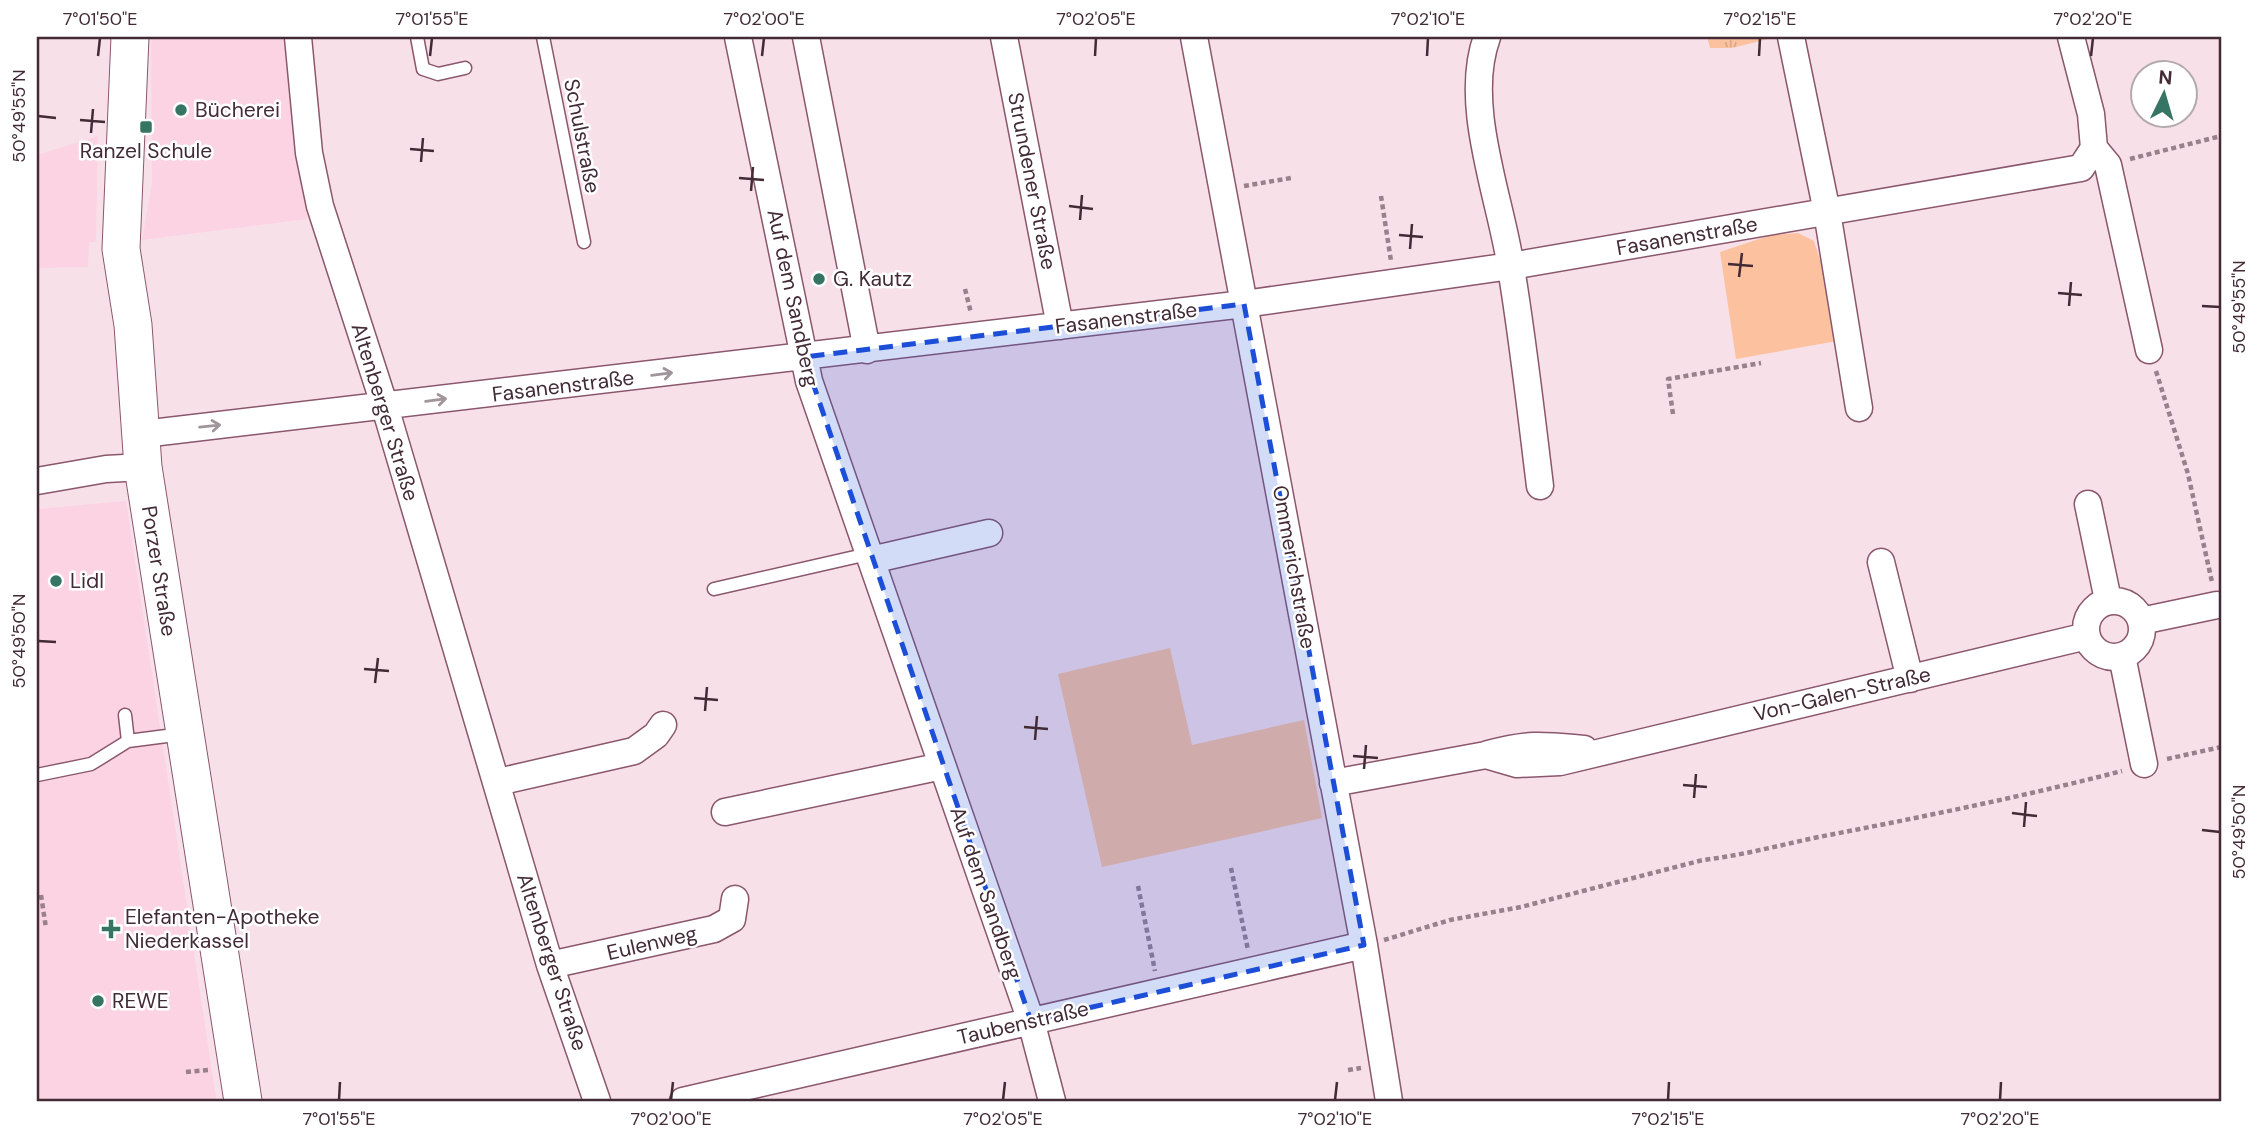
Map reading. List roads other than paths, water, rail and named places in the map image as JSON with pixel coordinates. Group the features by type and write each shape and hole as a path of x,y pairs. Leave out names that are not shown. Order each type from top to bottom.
{"main road":[{"name":"Porzer Straße","path":"131,37 121,249 133,325 143,451 184,733 243,1101"}],"street":[{"name":"Altenberger Straße","path":"299,37 309,153 320,206 385,407 550,965 597,1101"},
{"name":"Auf dem Sandberg","path":"738,37 809,381 1031,1021 1052,1101"},
{"path":"806,37 867,350"},
{"name":"Strundener Straße","path":"1004,37 1060,326"},
{"name":"Ommerichstraße","path":"1194,37 1364,945 1385,1100"},
{"path":"1488,37 1480,61 1481,114 1511,266 1540,486"},
{"path":"1791,37 1827,212 1859,408"},
{"path":"2071,37 2149,350"},
{"name":"Fasanenstraße","path":"37,481 106,469 143,451 385,407 1244,304 1395,283 1511,266 2081,168 2101,156"},
{"path":"2088,504 2108,600"},
{"path":"869,557 989,533"},
{"path":"1881,562 1910,679"},
{"path":"2108,600 2127,604 2141,621 2139,642 2122,656 2101,653 2087,636 2088,618 2096,607 2108,600"},
{"path":"2141,621 2217,605"},
{"name":"Von-Galen-Straße","path":"1334,783 1486,755 1517,764 1539,764 2087,636"},
{"path":"2122,656 2144,764"},
{"path":"498,782 634,751 656,736 663,725"},
{"path":"725,812 942,766"},
{"name":"Eulenweg","path":"550,965 714,929 732,919 735,899"},
{"name":"Taubenstraße","path":"682,1101 1364,945"}],"lane":[{"path":"417,37 422,69 438,74 465,68"},
{"name":"Schulstraße","path":"543,37 584,242"},
{"path":"714,589 869,557"},
{"path":"125,715 128,741"},
{"path":"37,775 90,764 128,741 184,733"}],"place":[{"name":"Bücherei","path":"181,110"},
{"name":"Ranzel Schule","path":"146,127"},
{"name":"G. Kautz","path":"819,279"},
{"name":"Lidl","path":"56,581"},
{"name":"Elefanten-Apotheke Niederkassel","path":"111,929"},
{"name":"REWE","path":"98,1001"}]}
